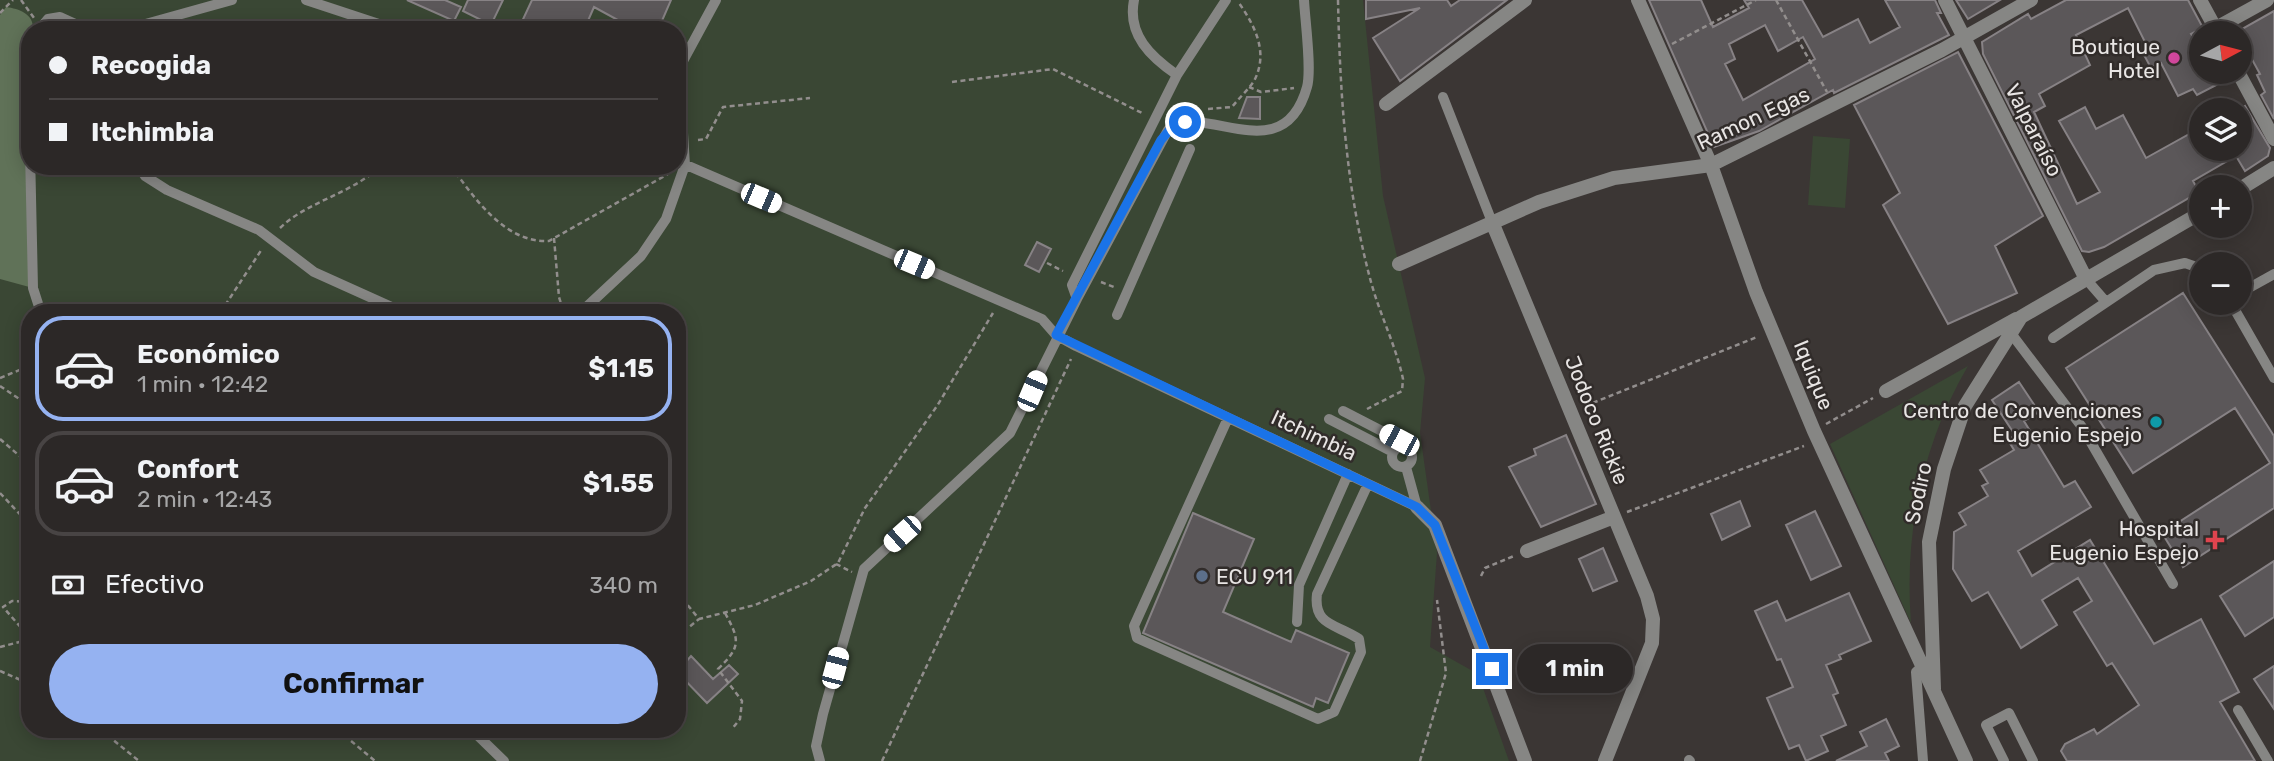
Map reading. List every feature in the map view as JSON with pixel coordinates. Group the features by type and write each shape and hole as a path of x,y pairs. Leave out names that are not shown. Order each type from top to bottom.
{"street":[{"path":"1386,104 1525,0"},
{"name":"Iquique","path":"1638,0 1711,165 1773,330 1817,436 1921,668 1966,761"},
{"name":"Valparaíso","path":"1945,0 2086,279"},
{"name":"Ramon Egas","path":"1399,264 1539,202 1614,178 1711,165 1964,38 2031,0"},
{"path":"2200,0 2213,21"},
{"path":"2233,21 2267,0"},
{"path":"2244,84 2274,139"},
{"path":"2252,182 2274,168"},
{"name":"Sodiro","path":"1886,391 2189,220"},
{"name":"Jodoco Rickie","path":"1492,222 1647,596 1653,619 1652,643 1605,761"},
{"name":"Sodiro","path":"1935,697 1928,558 1935,507 1948,452 1965,406 2021,317"},
{"name":"Itchimbia","path":"1417,507 1435,525 1525,761"},
{"path":"1527,551 1614,517"}],"lane":[{"path":"156,21 232,0"},
{"path":"306,0 370,21"},
{"path":"686,55 716,0"},
{"path":"1134,0 1132,11 1139,40 1155,61 1177,75"},
{"path":"1077,299 1072,285 1177,75 1226,0"},
{"path":"820,761 816,746 823,714 864,569 1010,433 1056,335 1168,130 1185,122 1248,130 1272,129 1288,119 1308,85 1304,0"},
{"path":"46,21 60,17 69,21"},
{"name":"Jodoco Rickie","path":"1443,97 1492,222"},
{"path":"1117,315 1190,149"},
{"name":"Itchimbia","path":"686,165 1042,319 1056,335 1076,346 1417,507"},
{"path":"31,175 33,288 38,304"},
{"path":"144,175 167,190 259,230 314,272 385,304"},
{"path":"590,304 642,256 666,219 678,175"},
{"path":"2053,338 2154,270 2189,264"},
{"path":"2252,286 2274,274"},
{"path":"2086,279 2106,302"},
{"path":"2238,315 2274,378"},
{"path":"2010,332 2082,427 2174,584"},
{"path":"1343,411 1399,440 1413,456 1406,467 1417,507"},
{"path":"1228,418 1134,626 1134,632 1137,638 1318,719 1334,712 1361,652 1359,639 1322,619 1316,605 1317,594 1368,484"},
{"path":"1329,419 1393,452 1405,447"},
{"path":"1393,452 1394,463 1406,467"},
{"path":"1297,622 1299,585 1348,474"},
{"path":"1921,668 1916,672 1915,685 1923,761"},
{"path":"2238,710 2268,761"},
{"path":"2004,761 1986,725 2009,713 2033,761"},
{"path":"480,738 504,761"}],"path":[{"path":"0,13 13,0"},
{"path":"21,0 34,21"},
{"path":"1205,109 1228,110 1255,79 1261,47 1257,33 1237,0"},
{"path":"1338,0 1340,92 1352,199 1371,283 1403,379 1402,391 1370,405 1358,419"},
{"path":"1664,48 1756,0"},
{"path":"1776,0 1832,102"},
{"path":"952,82 1053,69 1156,120"},
{"path":"1249,87 1261,92 1308,85"},
{"path":"686,144 706,139 723,107 810,98"},
{"path":"1163,106 1193,109"},
{"path":"226,304 268,238 290,218 341,194 368,175"},
{"path":"458,175 471,195 508,230 531,242 554,238 661,175"},
{"path":"554,238 560,304"},
{"path":"1047,263 1077,277"},
{"path":"1090,277 1126,293"},
{"path":"686,629 699,618 766,600 811,581 838,563 865,508 937,406 996,309"},
{"path":"1571,411 1773,330"},
{"path":"882,761 1076,346"},
{"path":"0,378 21,369"},
{"path":"0,386 21,400"},
{"path":"1614,517 1772,459 1817,436 1886,391"},
{"path":"0,439 21,457"},
{"path":"0,493 21,515"},
{"path":"1480,576 1485,568 1527,551"},
{"path":"1420,761 1446,673 1437,600"},
{"path":"21,602 12,601 3,607 21,628"},
{"path":"686,603 699,618"},
{"path":"725,612 737,642 734,652 718,669 742,701 740,719 732,729"},
{"path":"0,648 21,642"},
{"path":"0,671 21,680"},
{"path":"111,738 139,761"},
{"path":"348,738 375,761"}],"green space":[{"path":"0,0 1363,0 1383,196 1425,378 1420,433 1437,553 1430,647 1478,674 1509,761 0,761"},
{"path":"6,7 25,13 32,21 21,21 21,175 32,175 33,288 0,279 0,15"},
{"path":"1813,136 1850,139 1845,208 1808,205"},
{"path":"1968,366 1939,426 1920,490 1910,556 1911,623 1830,444"}],"building":[{"path":"407,0 445,0 461,7 454,21"},
{"path":"468,0 503,0 493,21 483,21 463,11"},
{"path":"532,0 671,0 662,21 620,21 594,7 588,21 522,21"},
{"path":"1366,0 1447,0 1451,6 1460,0 1507,0 1400,81 1373,38 1420,8 1366,19"},
{"path":"1649,0 1701,0 1713,27 1749,8 1744,0 1802,0 1823,37 1858,19 1870,43 1900,27 1885,0 1935,0 1941,13 1937,13 1949,35 1834,93 1833,90 1759,131 1714,147","holes":["1765,25 1778,51 1803,37 1815,59 1743,100 1725,64 1735,59 1729,44"]},
{"path":"1956,0 2000,0 1968,19"},
{"path":"2066,0 2188,0 2199,21 2189,21 2189,84 2218,84 2197,95 2193,89 2178,96 2161,63 2151,68 2144,55 2147,46 2128,8 2076,35 2090,65 2039,94 2045,106 2034,112 2077,204 2100,192 2059,121 2085,107 2096,129 2123,115 2146,158 2189,134 2189,161 2227,161 2203,175 2189,175 2189,198 2104,247 2089,252 2082,251 1983,54 1982,42 2028,14 2031,19"},
{"path":"2274,11 2274,119 2261,95 2265,92 2252,59 2252,23"},
{"path":"1958,52 2043,216 1995,246 2017,293 1948,324 1883,205 1900,193 1854,105"},
{"path":"1247,97 1260,97 1260,119 1239,118"},
{"path":"2252,118 2270,148 2268,156 2245,171 2239,161 2252,161"},
{"path":"1037,242 1051,249 1039,272 1025,265"},
{"name":"Centro de Convenciones Eugenio Espejo","path":"2183,293 2189,302 2189,315 2197,315 2274,436 2274,508 2183,567 2162,533 2270,463 2235,408 2133,473 2066,368"},
{"path":"2019,382 2039,412 2024,421 2064,487 2075,481 2091,507 2018,551 2032,576 2090,540 2154,644 2201,619 2239,692 2220,702 2255,761 2067,761 2061,751 2065,744 2094,729 2097,734 2139,705 2112,663 2107,666 2074,612 2092,601 2078,578 2042,600 2057,625 2021,648 1988,592 1972,601 1953,569 1954,532 1966,525 1959,513 1988,496 1982,486 1988,483 1980,470 2014,450 2008,440 2015,435 1992,400"},
{"path":"1566,435 1596,504 1541,527 1509,467 1536,455 1534,449"},
{"path":"1740,501 1750,526 1722,540 1711,514"},
{"path":"1815,511 1841,566 1811,580 1786,525"},
{"name":"ECU 911","path":"1193,513 1254,539 1223,612 1291,642 1296,630 1349,653 1328,703 1316,698 1313,707 1143,633"},
{"path":"1603,548 1617,581 1593,591 1579,559"},
{"path":"2274,561 2274,617 2245,636 2220,596"},
{"path":"1849,593 1871,641 1839,655 1841,659 1826,665 1838,693 1833,695 1846,725 1821,736 1828,751 1806,761 1799,745 1789,749 1767,698 1793,687 1781,659 1777,660 1755,611 1777,601 1786,621"},
{"path":"691,656 713,679 729,665 738,674 707,703 686,681 686,662"},
{"path":"2274,666 2274,709 2254,679"},
{"path":"1886,719 1899,746 1885,753 1889,761 1836,761 1867,746 1860,732"}],"place":[{"name":"Boutique Hotel","path":"2174,58"},
{"name":"Centro de Convenciones Eugenio Espejo","path":"2156,422"},
{"name":"Hospital Eugenio Espejo","path":"2215,540"},
{"name":"ECU 911","path":"1202,576"}],"route":[{"path":"1185,122 1173,126 1161,140 1132,200 1056,335 1276,441 1397,495 1417,507 1435,525 1492,669"}]}
